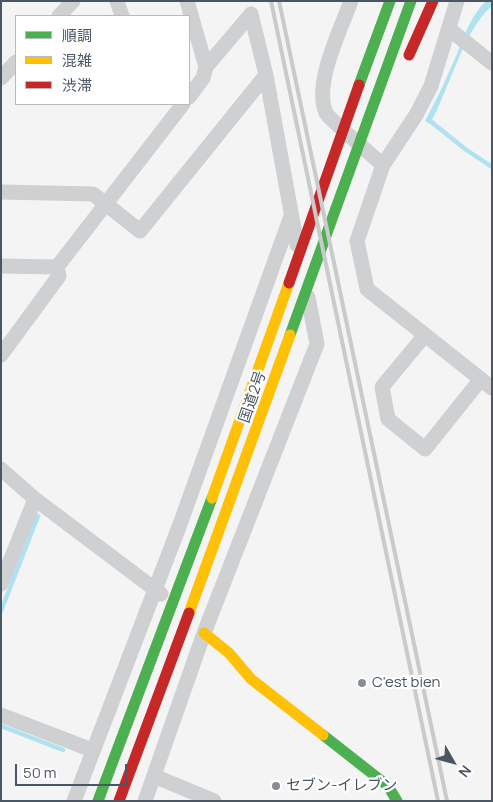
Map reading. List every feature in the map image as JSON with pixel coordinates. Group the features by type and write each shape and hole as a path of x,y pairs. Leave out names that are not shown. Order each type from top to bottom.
{"main road":[{"name":"国道2号","path":"98,801 242,416 347,116 390,1"},
{"name":"国道2号","path":"120,801 260,424 349,169 412,1"},
{"path":"405,64 433,1"},
{"path":"347,116 355,60"},
{"path":"349,169 385,106"},
{"path":"204,632 229,653 251,679 388,786 397,801"}],"street":[{"path":"60,15 73,1"},
{"path":"117,1 122,15"},
{"path":"187,1 206,67"},
{"path":"352,1 331,54 322,88 326,113 383,165"},
{"path":"425,335 382,387 388,419 425,449 486,384 425,335 367,289 357,241 383,165 416,115 459,37 457,1"},
{"path":"144,801 204,632 317,344 291,215 266,75 251,14 206,67 203,78 190,96"},
{"path":"459,37 492,63"},
{"path":"1,78 15,63"},
{"path":"1,192 93,194 140,231 266,75"},
{"path":"1,355 58,276 57,268 182,105"},
{"path":"74,801 92,750 156,589 291,215"},
{"path":"1,266 57,268"},
{"path":"1,468 35,499 156,589 204,632"},
{"path":"1,584 35,499"},
{"path":"1,715 92,750"},
{"path":"154,776 214,801"}],"water":[{"path":"486,1 492,1 492,6 482,16 465,45 430,124 425,121 473,17"}],"waterway":[{"path":"430,118 429,120 465,149 492,167"},
{"path":"1,611 38,516"},
{"path":"1,726 63,750"}],"railway":[{"path":"271,1 438,801"},
{"path":"279,1 447,801"}],"traffic: fast":[{"path":"359,85 390,1"},
{"path":"290,335 411,1"},
{"path":"98,801 212,498"},
{"path":"323,735 388,786 397,801"}],"traffic: slow":[{"path":"212,498 289,283"},
{"path":"189,613 290,335"},
{"path":"204,633 229,653 251,679 323,735"}],"traffic: jam":[{"path":"409,55 433,1"},
{"path":"289,283 359,85"},
{"path":"119,801 189,613"}],"place":[{"name":"C'est bien","path":"362,683"},
{"name":"セブン-イレブン","path":"276,786"}]}
